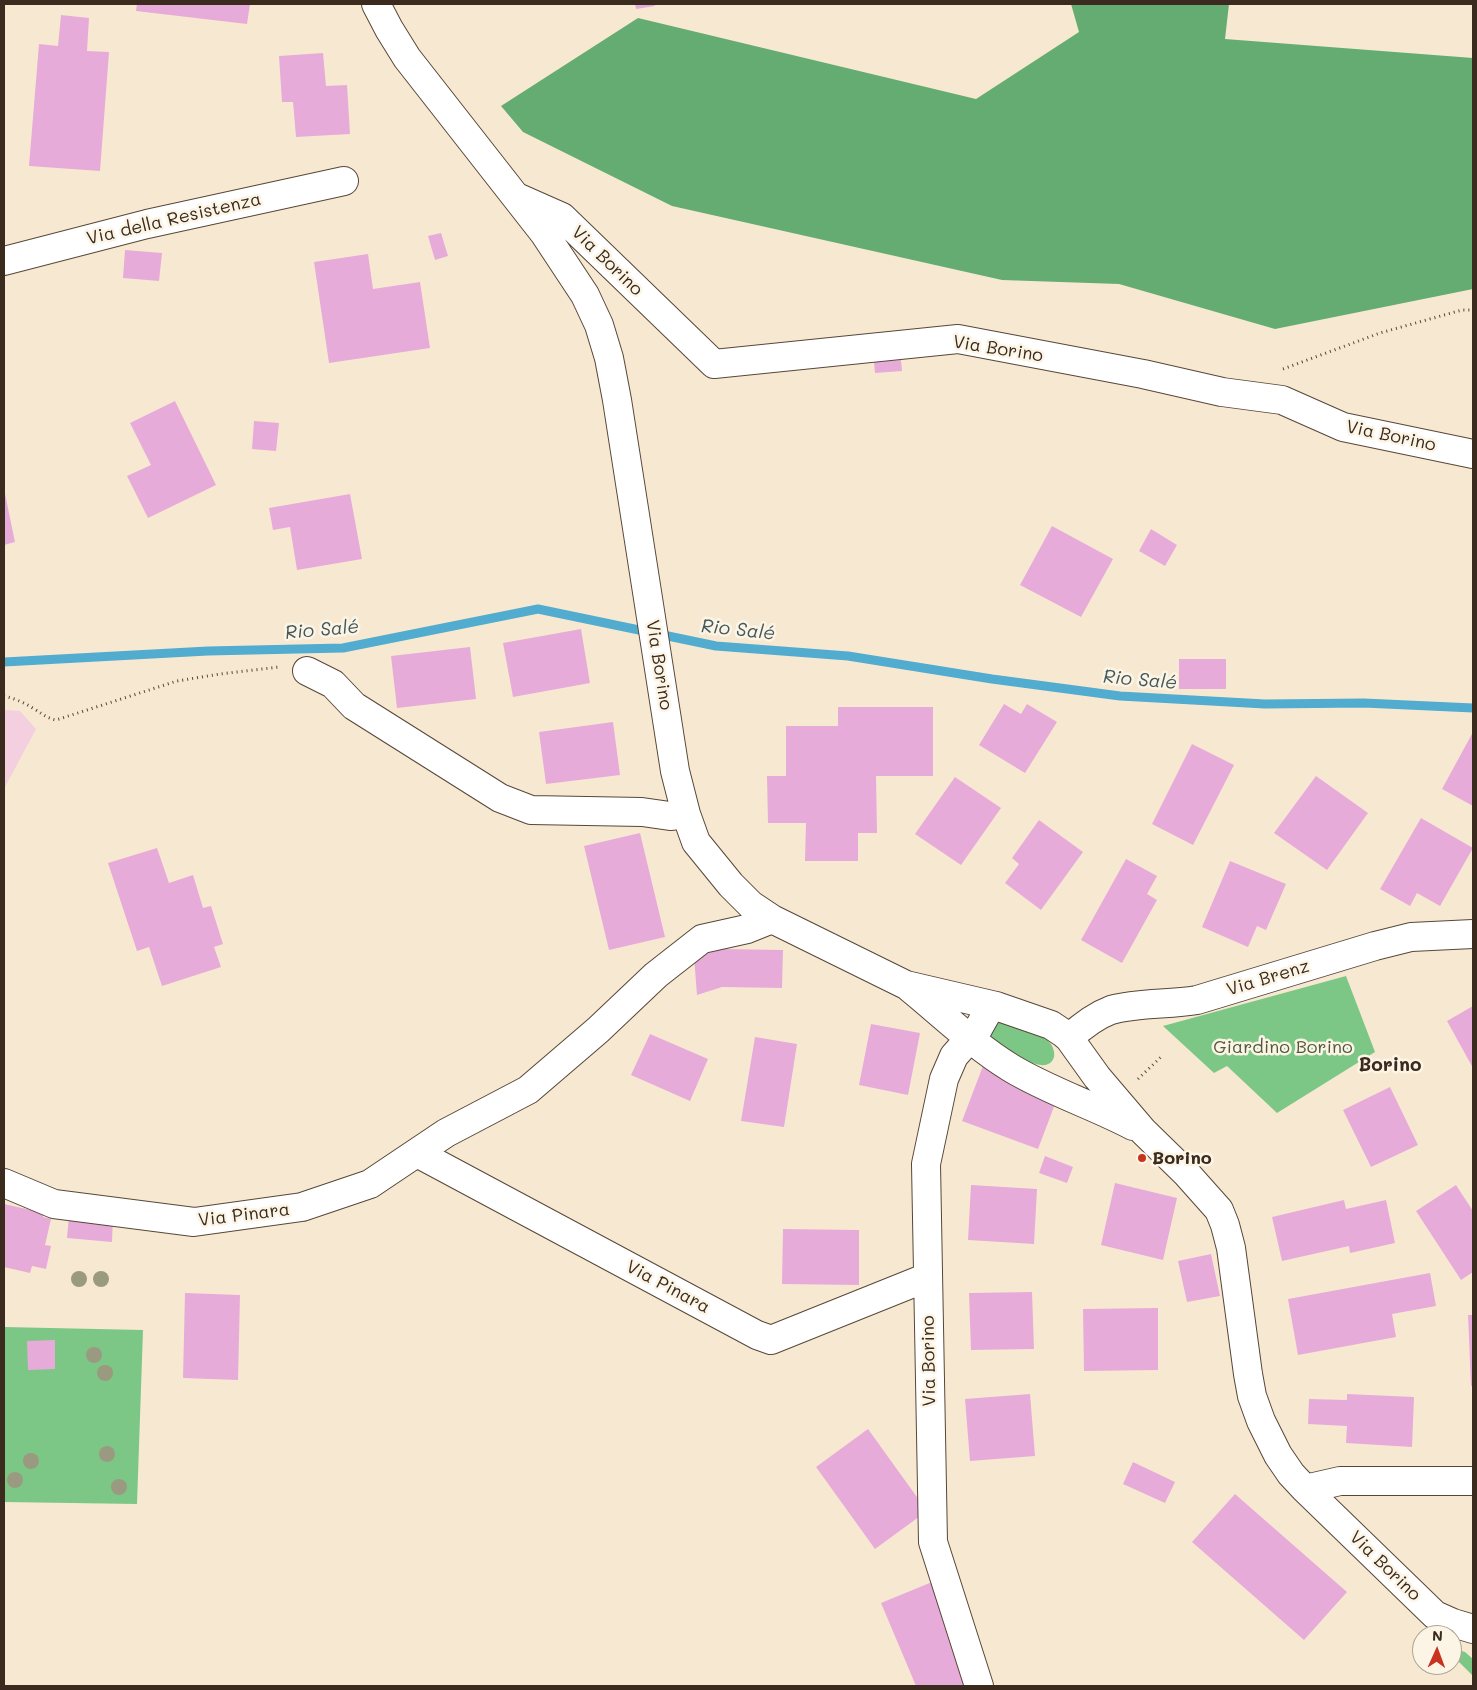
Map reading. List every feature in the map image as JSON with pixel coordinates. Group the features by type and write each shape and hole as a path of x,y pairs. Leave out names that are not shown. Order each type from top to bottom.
{"street":[{"name":"Via Borino","path":"376,4 407,58 544,234 585,295 599,325 609,358 617,400 675,771 686,814 696,842 731,885 751,905 772,919 906,985 996,1006 1051,1025 1063,1033 1143,1132 1186,1173 1219,1210 1231,1248 1252,1396 1261,1421 1278,1455 1291,1474 1435,1615 1453,1623 1473,1628"},
{"name":"Via della Resistenza","path":"4,261 147,224 344,180"},
{"name":"Via Borino","path":"515,196 562,217 714,364 958,339 1143,374 1222,392 1282,400 1343,427 1473,454"},
{"path":"307,672 333,684 354,706 500,798 531,810 642,812 670,816 686,814"},
{"name":"Via Pinara","path":"4,1183 54,1204 194,1222 302,1208 370,1184 446,1134 528,1090 598,1030 656,975 702,939 747,928 772,919"},
{"name":"Via Brenz","path":"1071,1042 1096,1018 1109,1011 1127,1006 1169,1004 1197,1000 1375,946 1411,937 1473,934"},
{"name":"Via Borino","path":"906,985 969,1037 1012,1068 1061,1094 1107,1113 1143,1132"},
{"name":"Via Borino","path":"979,1686 933,1542 926,1164 944,1079 954,1056 978,1029 987,1013 996,1006"},
{"path":"1036,1081 1054,1081 1066,1076 1072,1067 1075,1056 1071,1042"},
{"name":"Via Pinara","path":"417,1153 740,1326 772,1340 928,1277"},
{"path":"1305,1489 1340,1481 1473,1481"}],"path":[{"path":"1278,371 1380,333 1462,310 1473,310"},
{"path":"4,696 11,697 50,719 56,720 177,681 278,667 307,672"},
{"path":"1135,1082 1162,1056"}],"shaded area":[{"path":"4,710 20,711 36,729 4,789"}],"green space":[{"path":"1071,4 1229,4 1225,39 1473,58 1473,289 1275,329 1119,284 1002,280 672,206 523,132 501,106 638,18 976,99 1079,32"},
{"name":"Giardino Borino","path":"1346,976 1375,1052 1277,1113 1227,1066 1214,1073 1163,1026"},
{"path":"997,1018 1032,1031 1051,1044 1054,1057 1049,1064 1032,1063 1011,1052 988,1035"},
{"path":"4,1327 143,1330 137,1504 4,1502"},
{"path":"1462,1651 1473,1659 1473,1676 1462,1665"}],"building":[{"path":"137,4 250,4 247,24 136,11"},
{"path":"635,4 654,4 655,6 636,9"},
{"path":"61,15 89,18 87,51 109,52 100,171 29,166 39,44 58,46"},
{"path":"323,53 326,86 347,85 350,134 296,137 293,102 282,102 279,56"},
{"path":"441,233 448,256 435,260 428,236"},
{"path":"125,250 162,253 159,281 123,278"},
{"path":"368,254 373,289 420,282 430,348 329,363 314,262"},
{"path":"901,360 902,371 875,373 874,362"},
{"path":"175,401 216,485 148,518 127,476 151,465 130,423"},
{"path":"254,421 279,423 276,451 252,449"},
{"path":"4,489 15,542 4,545"},
{"path":"350,494 362,559 297,570 290,527 273,530 269,508"},
{"path":"1052,526 1113,559 1081,617 1020,585"},
{"path":"1151,529 1177,545 1165,566 1139,551"},
{"path":"581,629 590,683 513,697 503,643"},
{"path":"470,647 476,699 397,708 391,656"},
{"path":"1179,659 1226,659 1226,689 1179,689"},
{"path":"1004,704 1021,714 1027,704 1057,722 1025,773 979,745"},
{"path":"838,707 933,707 933,776 876,776 877,833 858,833 858,861 805,861 806,823 768,823 767,776 786,776 786,726 838,726"},
{"path":"613,722 620,775 546,784 539,732"},
{"path":"1473,732 1473,806 1442,789"},
{"path":"1192,744 1234,765 1193,845 1152,824"},
{"path":"1316,776 1368,813 1327,870 1274,833"},
{"path":"955,777 1001,808 961,865 915,834"},
{"path":"1421,818 1473,848 1440,906 1417,893 1410,906 1380,889"},
{"path":"1039,820 1083,852 1041,910 1005,883 1019,864 1012,858"},
{"path":"640,833 665,937 609,950 584,846"},
{"path":"157,848 169,883 193,875 203,908 211,906 223,944 214,947 221,967 162,986 149,947 137,951 108,863"},
{"path":"1126,859 1157,876 1147,894 1157,900 1122,963 1081,940"},
{"path":"1230,861 1286,884 1266,930 1257,926 1248,947 1202,927"},
{"path":"722,949 783,950 782,988 722,987 697,995 694,957"},
{"path":"1473,1006 1473,1068 1447,1021"},
{"path":"871,1024 920,1033 908,1095 859,1085"},
{"path":"650,1034 708,1059 690,1101 631,1075"},
{"path":"755,1037 797,1044 784,1127 741,1121"},
{"path":"983,1066 1045,1089 1055,1104 1038,1149 962,1121"},
{"path":"1390,1087 1418,1145 1371,1167 1343,1110"},
{"path":"1045,1156 1073,1167 1067,1183 1039,1173"},
{"path":"1115,1183 1177,1198 1163,1260 1101,1245"},
{"path":"971,1185 1037,1189 1034,1244 968,1240"},
{"path":"1456,1185 1473,1211 1473,1272 1461,1280 1416,1211"},
{"path":"1344,1200 1346,1209 1386,1200 1395,1243 1350,1253 1349,1246 1282,1261 1272,1217"},
{"path":"4,1204 44,1213 43,1217 51,1219 45,1245 51,1246 46,1269 32,1266 30,1273 4,1267"},
{"path":"69,1215 113,1218 112,1242 67,1238"},
{"path":"783,1229 859,1230 859,1285 782,1284"},
{"path":"1211,1254 1220,1296 1187,1302 1178,1261"},
{"path":"1430,1273 1436,1306 1392,1314 1396,1337 1298,1355 1288,1299"},
{"path":"1032,1292 1034,1349 971,1350 969,1293"},
{"path":"185,1293 240,1295 238,1380 183,1378"},
{"path":"1158,1308 1158,1370 1084,1371 1083,1309"},
{"path":"1468,1315 1473,1315 1473,1386 1471,1386"},
{"path":"55,1340 55,1369 28,1370 27,1341"},
{"path":"1030,1394 1035,1456 970,1461 965,1399"},
{"path":"1347,1394 1414,1397 1412,1447 1346,1443 1347,1426 1308,1424 1309,1399 1347,1400"},
{"path":"868,1429 927,1511 875,1549 816,1467"},
{"path":"1133,1462 1175,1482 1165,1503 1123,1484"},
{"path":"1235,1494 1347,1592 1304,1640 1192,1542"},
{"path":"932,1582 966,1686 916,1686 881,1603"}],"waterway":[{"name":"Rio Salé","path":"4,662 208,651 343,648 538,609 716,646 848,656 992,679 1120,696 1265,704 1364,703 1473,708"}],"place":[{"name":"Borino","path":"1142,1158"}],"district":[{"name":"Borino","path":"1390,1065"}]}
